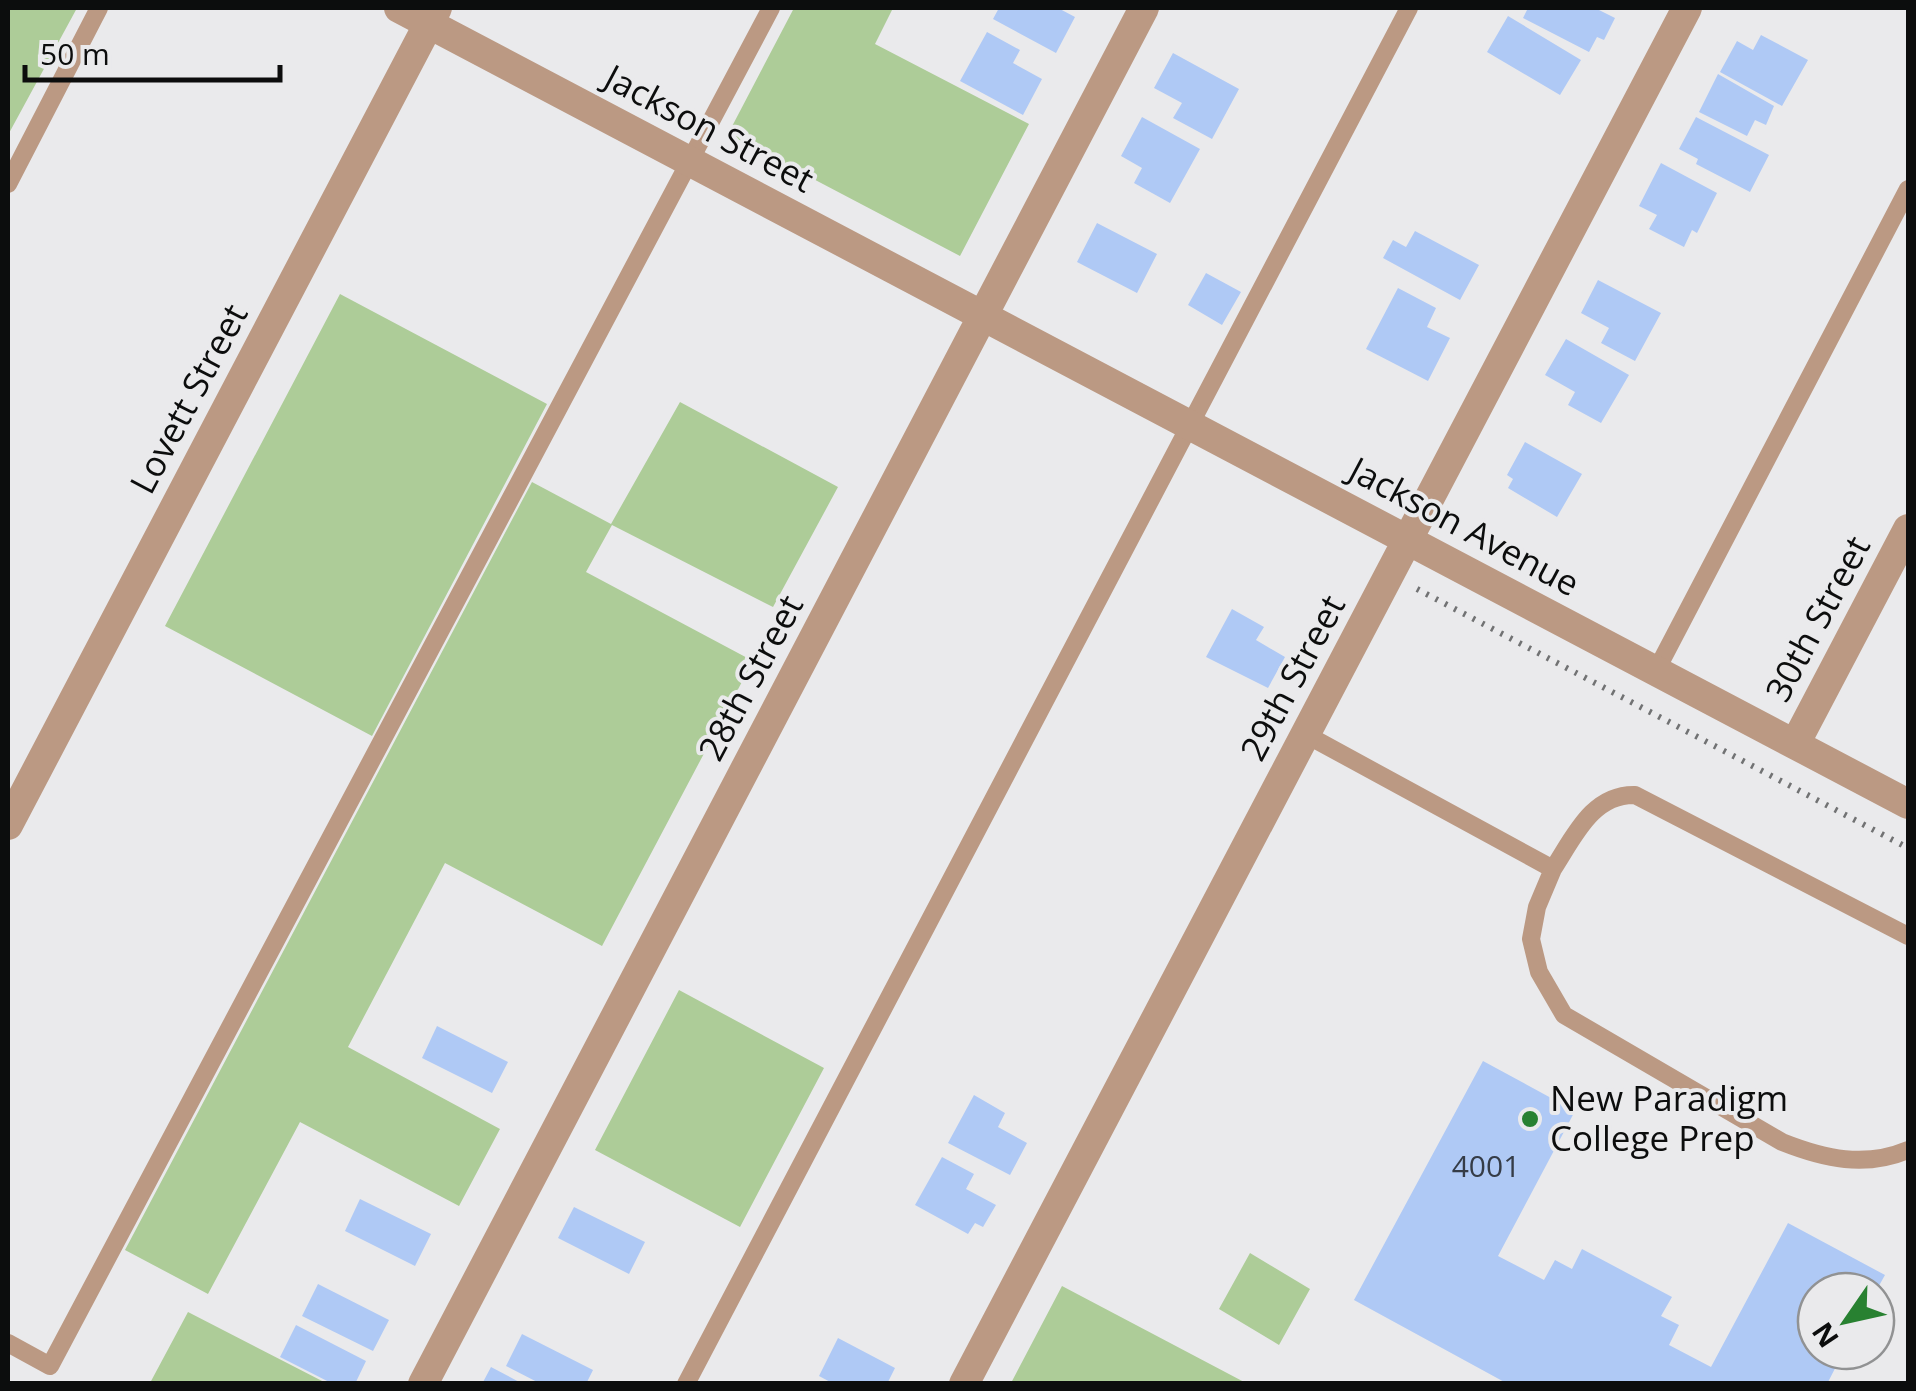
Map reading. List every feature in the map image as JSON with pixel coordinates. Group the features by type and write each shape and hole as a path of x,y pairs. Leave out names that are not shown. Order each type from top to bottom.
{"street":[{"name":"Jackson Street","path":"399,8 433,16 690,161 984,316"},
{"name":"28th Street","path":"423,1384 1144,8"},
{"name":"29th Street","path":"964,1384 1688,8"},
{"name":"Lovett Street","path":"8,825 433,16"},
{"name":"Jackson Avenue","path":"984,316 1908,804"},
{"name":"30th Street","path":"1794,744 1908,529"}],"lane":[{"path":"8,184 99,8"},
{"path":"8,1343 50,1366 771,8"},
{"path":"686,1384 1409,8"},
{"path":"1656,671 1908,189"},
{"path":"1306,734 1553,870"},
{"path":"1908,936 1635,795 1616,794 1590,813 1553,870 1537,908 1531,939 1539,972 1564,1015 1782,1142 1816,1156 1857,1162 1887,1159 1908,1150"}],"path":[{"path":"1417,589 1908,848"}],"green space":[{"path":"8,8 77,8 8,135"},
{"path":"794,8 893,8 875,44 1029,124 960,256 728,134"},
{"path":"340,294 547,404 372,736 165,626"},
{"path":"680,402 838,487 773,607 612,525 586,572 753,661 602,946 445,863 348,1047 500,1129 459,1206 300,1122 208,1294 125,1250 532,482 611,524"},
{"path":"679,990 824,1068 740,1227 595,1150"},
{"path":"1250,1253 1310,1289 1279,1345 1219,1309"},
{"path":"1062,1286 1246,1383 1011,1383"},
{"path":"188,1312 326,1383 150,1383"}],"building":[{"path":"999,8 1058,8 1075,17 1056,53 993,19"},
{"path":"1528,8 1595,8 1615,18 1604,40 1597,37 1589,52 1523,18"},
{"path":"1508,16 1581,60 1560,95 1487,52"},
{"path":"987,32 1020,50 1013,63 1042,79 1023,115 960,81"},
{"path":"1761,35 1808,60 1782,106 1720,72 1737,41 1753,50"},
{"path":"1173,53 1239,89 1212,139 1173,118 1182,103 1154,88"},
{"path":"1718,74 1774,106 1766,125 1755,120 1747,136 1699,112"},
{"path":"1142,117 1200,149 1170,203 1134,183 1142,168 1121,156"},
{"path":"1696,117 1769,155 1750,192 1696,164 1698,159 1679,149"},
{"path":"1661,163 1717,193 1697,233 1692,230 1684,247 1649,229 1657,215 1639,206"},
{"path":"1097,223 1157,254 1137,293 1077,262"},
{"path":"1415,231 1479,265 1460,300 1383,258 1393,240 1406,247"},
{"path":"1206,273 1241,292 1222,325 1188,305"},
{"path":"1598,280 1661,313 1635,361 1601,343 1609,328 1581,313"},
{"path":"1398,288 1436,308 1427,327 1450,338 1428,381 1366,349"},
{"path":"1566,339 1629,375 1601,423 1568,405 1575,392 1545,375"},
{"path":"1525,442 1582,474 1557,517 1508,488 1513,479 1507,475"},
{"path":"1232,609 1264,627 1256,640 1285,657 1268,688 1206,657"},
{"path":"437,1026 508,1062 492,1093 422,1058"},
{"path":"1483,1061 1575,1111 1498,1256 1544,1280 1555,1260 1572,1269 1582,1249 1672,1297 1661,1316 1679,1325 1669,1345 1711,1367 1788,1223 1878,1271 1796,1271 1796,1371 1834,1371 1827,1384 1508,1384 1354,1300"},
{"path":"974,1095 1005,1113 998,1127 1027,1143 1010,1175 948,1143"},
{"path":"942,1157 974,1174 966,1189 996,1205 983,1227 975,1223 968,1234 915,1205"},
{"path":"360,1199 431,1234 415,1266 345,1231"},
{"path":"574,1207 645,1242 629,1274 558,1238"},
{"path":"318,1284 389,1320 373,1351 302,1316"},
{"path":"296,1325 366,1361 355,1384 333,1384 280,1357"},
{"path":"522,1334 593,1370 586,1384 541,1384 506,1366"},
{"path":"838,1338 895,1368 887,1384 834,1384 819,1376"},
{"path":"491,1367 523,1384 482,1384"}],"place":[{"name":"New Paradigm College Prep","path":"1530,1119"}]}
